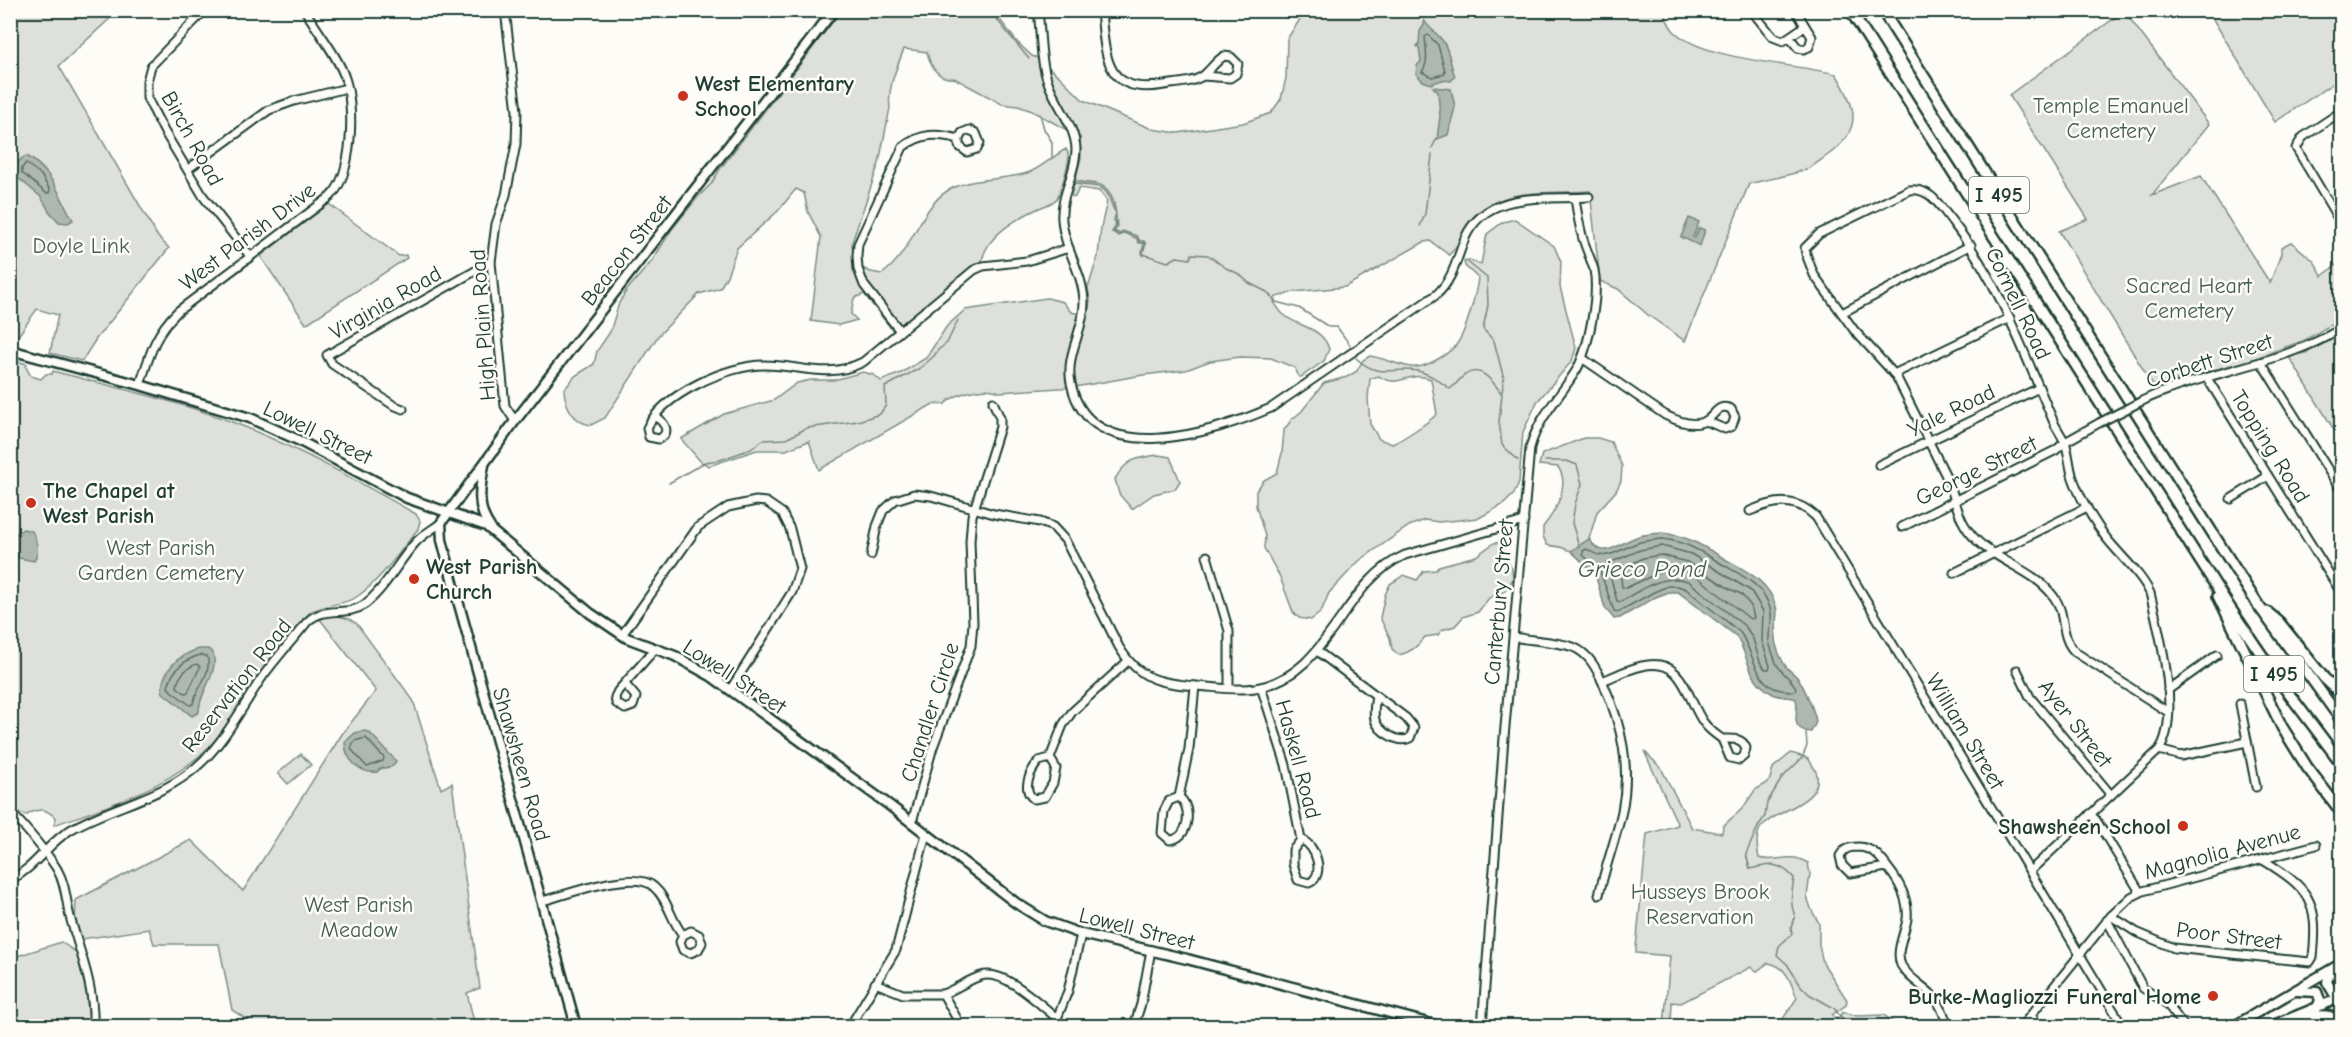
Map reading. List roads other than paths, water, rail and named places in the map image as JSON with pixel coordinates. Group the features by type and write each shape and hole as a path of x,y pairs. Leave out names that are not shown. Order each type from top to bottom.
{"highway":[{"name":"I 495","path":"1851,10 2212,580 2280,682 2342,764"},
{"name":"I 495","path":"1882,10 2258,605 2342,721"},
{"path":"2212,580 2222,607 2278,721 2307,767 2342,813"},
{"path":"2258,605 2279,622 2294,643 2342,695"},
{"path":"2300,1015 2327,1016 2342,1020"}],"main road":[{"name":"Beacon Street","path":"448,513 515,421 834,10"},
{"name":"Lowell Street","path":"10,350 140,385 260,422 407,498 469,519 495,531 590,613 622,634 692,665 730,690 912,822 1034,915 1055,926 1439,1026"},
{"path":"484,462 479,492 481,508 484,519 495,531"},
{"path":"441,523 448,513"},
{"name":"Shawsheen Road","path":"441,523 442,540 453,583 576,1026"},
{"path":"2234,1026 2341,963"},
{"path":"2271,1026 2282,1025 2300,1015 2340,1001 2328,980 2331,972 2341,963"},
{"path":"2294,991 2317,992 2320,999 2317,1008"}],"street":[{"name":"Birch Road","path":"205,10 155,60 149,70 147,95 150,105 212,209 250,256"},
{"name":"West Parish Drive","path":"140,385 154,341 166,322 330,197 341,183 346,167 349,142 347,88 343,72 305,10"},
{"name":"High Plain Road","path":"505,10 517,111 516,144 506,195 496,224 491,262 506,406 515,421"},
{"path":"1038,10 1047,78 1071,129 1076,146 1062,212 1063,229 1084,300 1084,313 1070,361 1071,383 1077,402 1097,425 1114,434 1132,438 1176,436 1204,430 1271,408 1431,299 1445,286 1477,219 1492,208 1521,200 1589,197"},
{"path":"1101,10 1106,60 1113,73 1125,82 1146,88 1203,76 1230,78 1237,71 1238,64 1233,58 1224,56 1203,76"},
{"path":"1751,10 1776,40 1783,41 1790,38 1805,26"},
{"path":"1790,38 1798,48 1804,49 1809,47 1812,37 1796,10"},
{"path":"188,169 269,110 294,101 347,88"},
{"path":"2342,111 2303,137 2296,148 2342,225"},
{"path":"900,331 864,285 858,269 858,244 903,147 925,135 946,135 958,139"},
{"name":"Cornell Road","path":"1842,313 1814,274 1805,248 1819,234 1910,190 1924,191 1938,203 1971,245 1994,284 2065,442"},
{"name":"Canterbury Street","path":"1482,1026 1504,738 1530,448 1534,433 1546,412 1567,384 1582,358 1594,292 1594,270 1583,240 1575,198"},
{"path":"1971,245 1842,313 1894,374 1906,394 1955,500 1964,525 1982,545 2029,574 2051,593 2061,610 2065,638 2075,652 2168,712"},
{"path":"656,416 690,386 746,368 767,365 828,372 851,368 863,362 974,270 983,266 1027,261 1068,248"},
{"name":"Virginia Road","path":"403,409 393,405 332,364 327,355 491,262"},
{"path":"1894,374 2010,318"},
{"name":"Corbett Street","path":"2065,442 2166,390 2261,362 2306,346 2342,328"},
{"path":"1582,358 1672,418 1685,423 1706,421"},
{"path":"2261,362 2342,492"},
{"name":"Topping Road","path":"2207,378 2342,594"},
{"name":"Yale Road","path":"1879,465 2039,388"},
{"name":"Chandler Circle","path":"912,822 933,747 970,646 973,591 970,541 974,508 1000,427 998,413 993,402"},
{"path":"2030,871 2159,750 2167,735 2168,690 2155,614 2145,583 2112,546 2087,507 2073,478 2065,442"},
{"name":"George Street","path":"1902,527 2056,450 2065,442"},
{"path":"2231,499 2268,476"},
{"path":"871,555 880,516 889,505 900,498 922,495 1040,522 1061,535 1070,547 1112,634 1128,661 1140,672 1153,680 1195,686 1261,687 1276,683 1293,674 1317,651 1369,580 1390,561 1524,521"},
{"path":"622,634 698,527 728,507 756,501 766,502 782,513 800,569 792,592 730,690"},
{"name":"William Street","path":"1750,512 1772,503 1787,501 1806,508 1816,517 2123,1026"},
{"path":"1954,573 2087,507"},
{"name":"Reservation Road","path":"10,880 20,875 63,834 90,818 139,799 189,773 216,747 262,678 315,614 362,606 378,590 417,541 441,523"},
{"path":"1207,556 1230,635 1228,688"},
{"path":"1514,637 1573,647 1589,657 1602,681 1623,740 1626,777 1621,813 1604,868 1599,895"},
{"path":"625,684 655,649"},
{"path":"1317,651 1376,695 1413,726 1414,732 1410,738 1405,741 1396,740 1378,724 1375,714 1376,695"},
{"path":"2168,690 2217,655"},
{"path":"1050,758 1067,718 1128,661"},
{"path":"1602,681 1643,666 1657,665 1670,670 1685,684 1705,724 1722,739"},
{"name":"Ayer Street","path":"2017,670 2030,697 2111,795"},
{"path":"1179,797 1169,801 1164,811 1162,831 1164,836 1170,840 1181,836 1185,825 1187,808 1179,797 1189,749 1195,686"},
{"name":"Haskell Road","path":"1261,687 1286,765 1300,840 1293,850 1295,872 1299,881 1304,884 1310,883 1317,875 1316,862 1311,847 1300,840"},
{"path":"2240,704 2256,787"},
{"path":"2159,750 2181,756 2247,742"},
{"path":"1050,758 1056,768 1053,783 1045,798 1035,800 1028,794 1027,785 1036,763 1050,758"},
{"path":"10,811 58,870 86,964 92,1000 93,1026"},
{"path":"2090,814 2140,890"},
{"path":"850,1026 896,950 903,932 926,834"},
{"name":"Magnolia Avenue","path":"2108,918 2140,890 2316,845"},
{"path":"1887,867 1850,873 1842,865 1840,856 1848,848 1866,848 1876,853 1887,867 1898,881 1907,907 1907,920 1899,960 1906,972 1935,998 1948,1026"},
{"name":"Poor Street","path":"2108,918 2145,936 2180,949 2306,963 2311,961 2315,940 2315,921 2309,900 2296,882 2263,860"},
{"path":"542,901 602,885 642,880 657,889 683,935"},
{"path":"2022,1026 2108,918 2143,988 2167,1004 2184,1026"},
{"path":"1054,1026 1068,992 1081,934"},
{"path":"1134,1026 1141,1004 1151,950"},
{"path":"875,983 903,994 943,994 978,977 992,974 1014,985 1057,1018"},
{"path":"943,994 961,1026"},
{"path":"2031,1015 2038,1026"}],"water":[{"path":"1424,20 1446,47 1455,76 1451,81 1442,80 1431,84 1423,81 1416,74 1417,66 1421,61 1417,46"},
{"path":"1433,87 1451,89 1455,107 1448,135 1437,139 1440,116 1438,92"},
{"path":"27,156 49,177 73,220 68,223 59,222 41,197 16,176 18,163"},
{"path":"1074,180 1103,187 1111,196 1116,212 1105,191 1097,187 1073,183"},
{"path":"1116,214 1117,228 1114,231 1120,234 1123,231 1144,241 1146,244 1144,256 1142,253 1144,243 1139,243 1136,238 1124,233 1119,236 1112,232 1116,226 1114,220"},
{"path":"1689,218 1699,222 1693,237 1695,238 1699,228 1705,230 1700,246 1681,237"},
{"path":"23,529 32,531 35,538 37,550 34,561 19,558 11,550 11,537"},
{"name":"Grieco Pond","path":"1662,533 1680,536 1699,544 1753,576 1767,588 1777,610 1775,641 1777,649 1785,665 1797,677 1805,692 1816,722 1811,732 1799,728 1797,724 1796,699 1776,695 1764,688 1753,675 1736,636 1678,592 1669,592 1656,597 1620,618 1614,619 1605,608 1595,574 1571,551 1589,539 1594,546 1605,550 1640,536"},
{"path":"199,649 208,649 213,653 214,661 199,712 192,716 162,692 165,676 173,664"},
{"path":"369,732 396,761 393,766 371,772 359,768 351,760 345,742 355,733"}],"waterway":[{"path":"982,10 987,18 994,16 1029,59"},
{"path":"1420,10 1422,17"},
{"path":"1040,114 1044,129 1052,142 1052,158"},
{"path":"1432,148 1437,138"},
{"path":"1420,226 1425,214 1432,155"},
{"path":"1143,254 1168,262 1177,257 1190,259 1192,254 1208,255 1249,283 1267,292 1276,302 1299,308 1329,327 1337,327 1350,345"},
{"path":"1465,260 1487,278 1488,305 1483,329 1494,341 1504,379 1502,392"},
{"path":"669,483 705,462 720,460 751,449 763,440 786,439 807,428 858,421 880,414 886,405 885,387 920,368 934,356 947,343 958,320"},
{"path":"1356,358 1372,369 1418,371 1436,378 1450,389 1463,376 1471,372 1486,376 1502,394 1499,422 1502,445 1518,460"},
{"path":"1545,461 1567,461 1577,465 1582,484 1575,504 1572,523 1579,546"},
{"path":"1806,732 1807,746 1802,758 1782,778 1767,803 1765,816 1746,854 1750,869 1774,865 1794,878 1792,902 1795,916 1791,928 1792,934 1779,946 1777,955 1787,964 1809,994 1834,1008 1843,1020 1857,1026"}],"place":[{"name":"West Elementary School","path":"683,96"},
{"name":"The Chapel at West Parish","path":"31,503"},
{"name":"West Parish Church","path":"414,579"},
{"name":"Shawsheen School","path":"2183,826"},
{"name":"Burke-Magliozzi Funeral Home","path":"2213,996"}],"park label":[{"name":"Temple Emanuel Cemetery","path":"2111,118"},
{"name":"Doyle Link","path":"81,245"},
{"name":"Sacred Heart Cemetery","path":"2189,298"},
{"name":"West Parish Garden Cemetery","path":"161,560"},
{"name":"Husseys Brook Reservation","path":"1700,904"},
{"name":"West Parish Meadow","path":"359,916"}]}
